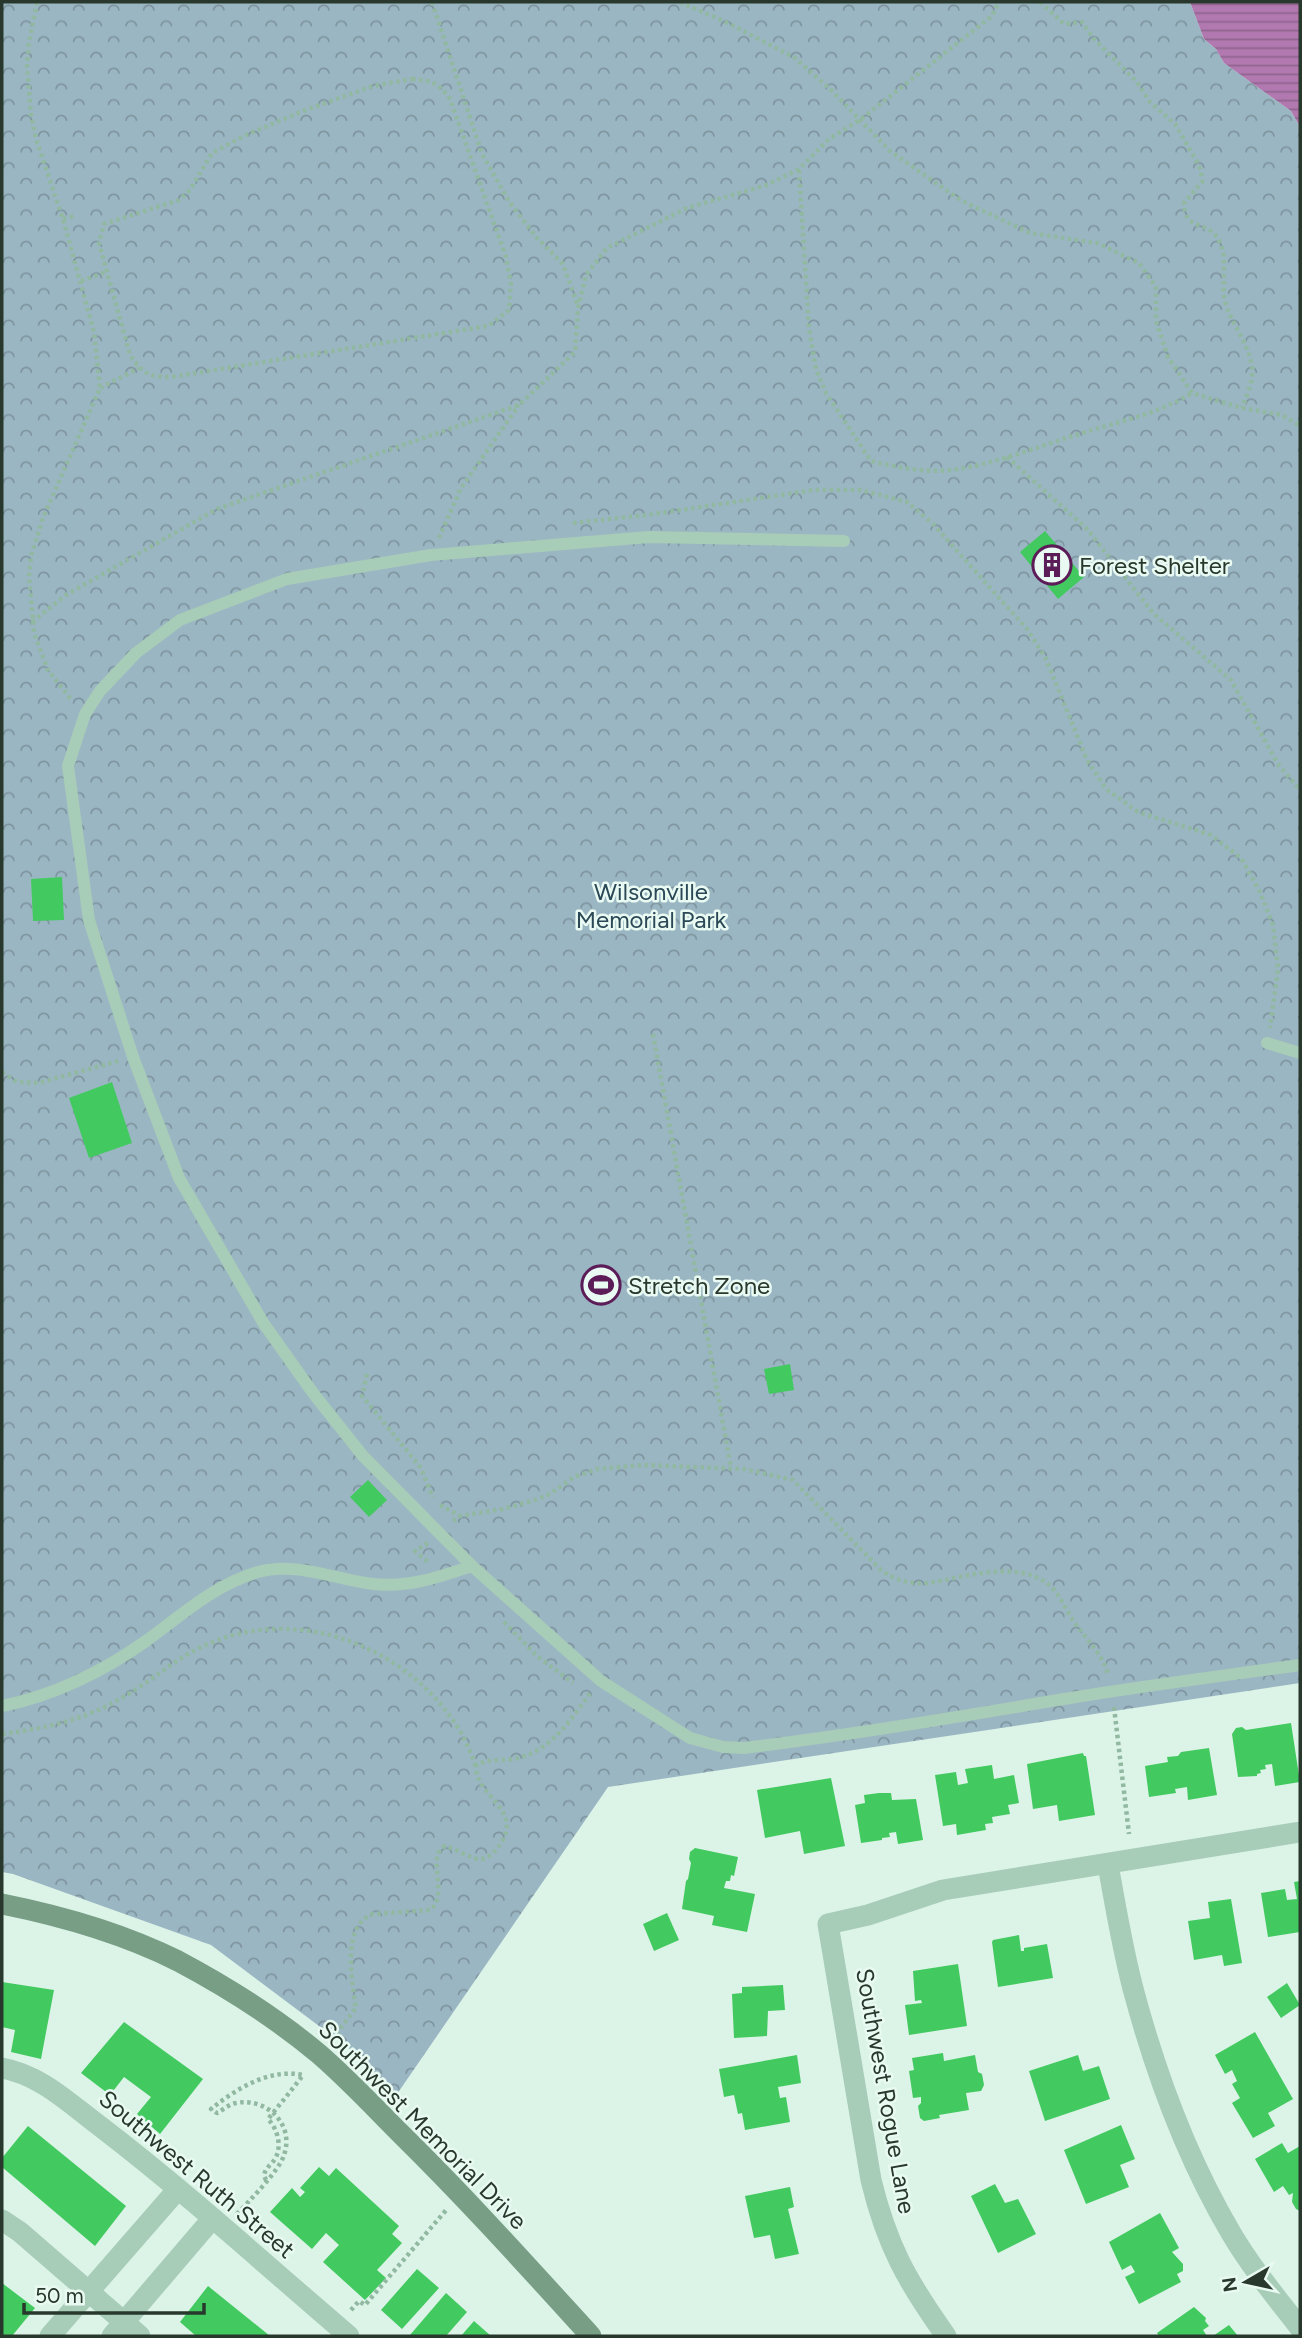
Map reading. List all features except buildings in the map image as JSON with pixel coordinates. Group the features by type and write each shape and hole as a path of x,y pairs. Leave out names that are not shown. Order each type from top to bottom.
{"street":[{"path":"1297,2317 1248,2260 1230,2232 1176,2118 1135,1995 1108,1864 1300,1832"},
{"name":"Southwest Rogue Lane","path":"946,2336 908,2281 893,2252 880,2216 871,2180 828,1924 868,1915 943,1890 1108,1864"},
{"name":"Southwest Memorial Drive","path":"2,1904 72,1920 130,1940 176,1960 220,1984 279,2022 319,2054 460,2193 591,2336"},
{"name":"Southwest Ruth Street","path":"2,2068 19,2071 40,2081 147,2162 343,2331"},
{"path":"50,2336 178,2189"},
{"path":"118,2329 212,2219"},
{"path":"2,2220 20,2232 88,2292 118,2329 140,2336"}],"lane":[{"path":"844,541 649,537 431,555 287,579 180,620 135,653 100,691 85,714 68,766 89,920 133,1057 179,1178 264,1324 313,1393 363,1456 440,1536 601,1681 690,1738 723,1747 744,1748 805,1741 1300,1665"},
{"path":"1267,1042 1300,1053"},
{"path":"2,1706 22,1702 100,1670 144,1643 208,1594 234,1579 263,1570 294,1569 373,1584 400,1586 425,1582 472,1566"}],"path":[{"path":"37,2 27,66 31,115 94,332 100,388 35,536 29,575 32,622 48,670 85,714"},
{"path":"432,2 482,153 510,203 537,238 563,264 578,307"},
{"path":"680,2 730,24 795,58 890,151 962,201 1030,233 1097,243 1139,262 1156,287 1156,321 1168,357 1192,393 1242,408 1282,415 1300,426"},
{"path":"431,555 461,488 519,405 575,352 578,307 586,275 607,248 687,208 766,185 799,169 829,139 860,119 992,16 999,2"},
{"path":"1040,2 1065,24 1082,22 1086,26 1093,38 1137,82 1150,102 1175,124 1196,160 1202,182 1184,204 1185,213 1189,220 1215,234 1224,251 1226,304 1245,344 1252,367 1250,386 1242,408"},
{"path":"391,81 429,81 438,84 450,99 506,257 512,284 509,310 488,326 171,377 153,377 139,368 130,355 106,272 99,243 104,224 179,200 190,190 212,153 303,111 391,81"},
{"path":"799,169 809,330 816,369 826,393 871,461 898,468 951,470 1007,457 1147,415 1171,406 1192,393"},
{"path":"63,219 74,216"},
{"path":"81,281 106,272"},
{"path":"100,388 139,368"},
{"path":"32,622 66,595 217,509 519,405"},
{"path":"1007,457 1087,529 1153,613 1231,680 1278,764 1300,790"},
{"path":"565,524 647,515 814,490 862,489 907,502 933,524 1027,629 1046,659 1087,760 1106,789 1138,812 1211,835 1241,858 1260,892 1273,925 1278,969 1267,1042"},
{"path":"441,534 455,533"},
{"path":"653,1034 731,1468"},
{"path":"2,1072 17,1082 39,1083 133,1057"},
{"path":"367,1374 362,1396 421,1468 431,1495 441,1506 460,1516"},
{"path":"443,1576 415,1551 440,1536 460,1516 503,1509 535,1500 550,1494 574,1477 597,1469 645,1465 731,1468 793,1480 880,1569 896,1579 917,1584 1008,1572 1024,1573 1047,1583 1093,1646 1108,1674"},
{"path":"500,1618 537,1656 589,1695"},
{"path":"2,1734 76,1720 139,1687 188,1652 216,1640 262,1630 320,1633 364,1646 423,1684 453,1720 465,1740 476,1766 475,1775 504,1814 507,1825 505,1836 496,1851 487,1859 478,1860 445,1846 440,1848 437,1855 438,1898 436,1906 430,1910 373,1914 356,1927 351,1957 356,2008 336,2034"},
{"path":"476,1766 482,1761 517,1758 529,1754 547,1743 581,1706"},
{"path":"1114,1706 1129,1834"},
{"path":"234,2218 282,2163 286,2139 274,2112 257,2103 230,2105 217,2113 211,2109 233,2092 253,2082 290,2072 303,2075 274,2112 268,2119 275,2128 278,2150 276,2159 264,2171 266,2180"},
{"path":"343,2331 359,2301 365,2305 460,2193"}],"green space":[{"name":"Wilsonville Memorial Park","path":"2,2 1190,2 1204,39 1216,49 1224,63 1291,111 1300,127 1300,1683 608,1787 395,2097 351,2050 211,1945 2,1872"}],"shaded area":[{"path":"1190,2 1300,2 1300,127 1291,111 1224,63 1216,49 1204,39"}],"place":[{"name":"Forest Shelter","path":"1052,565"},
{"name":"Stretch Zone","path":"601,1285"}]}
